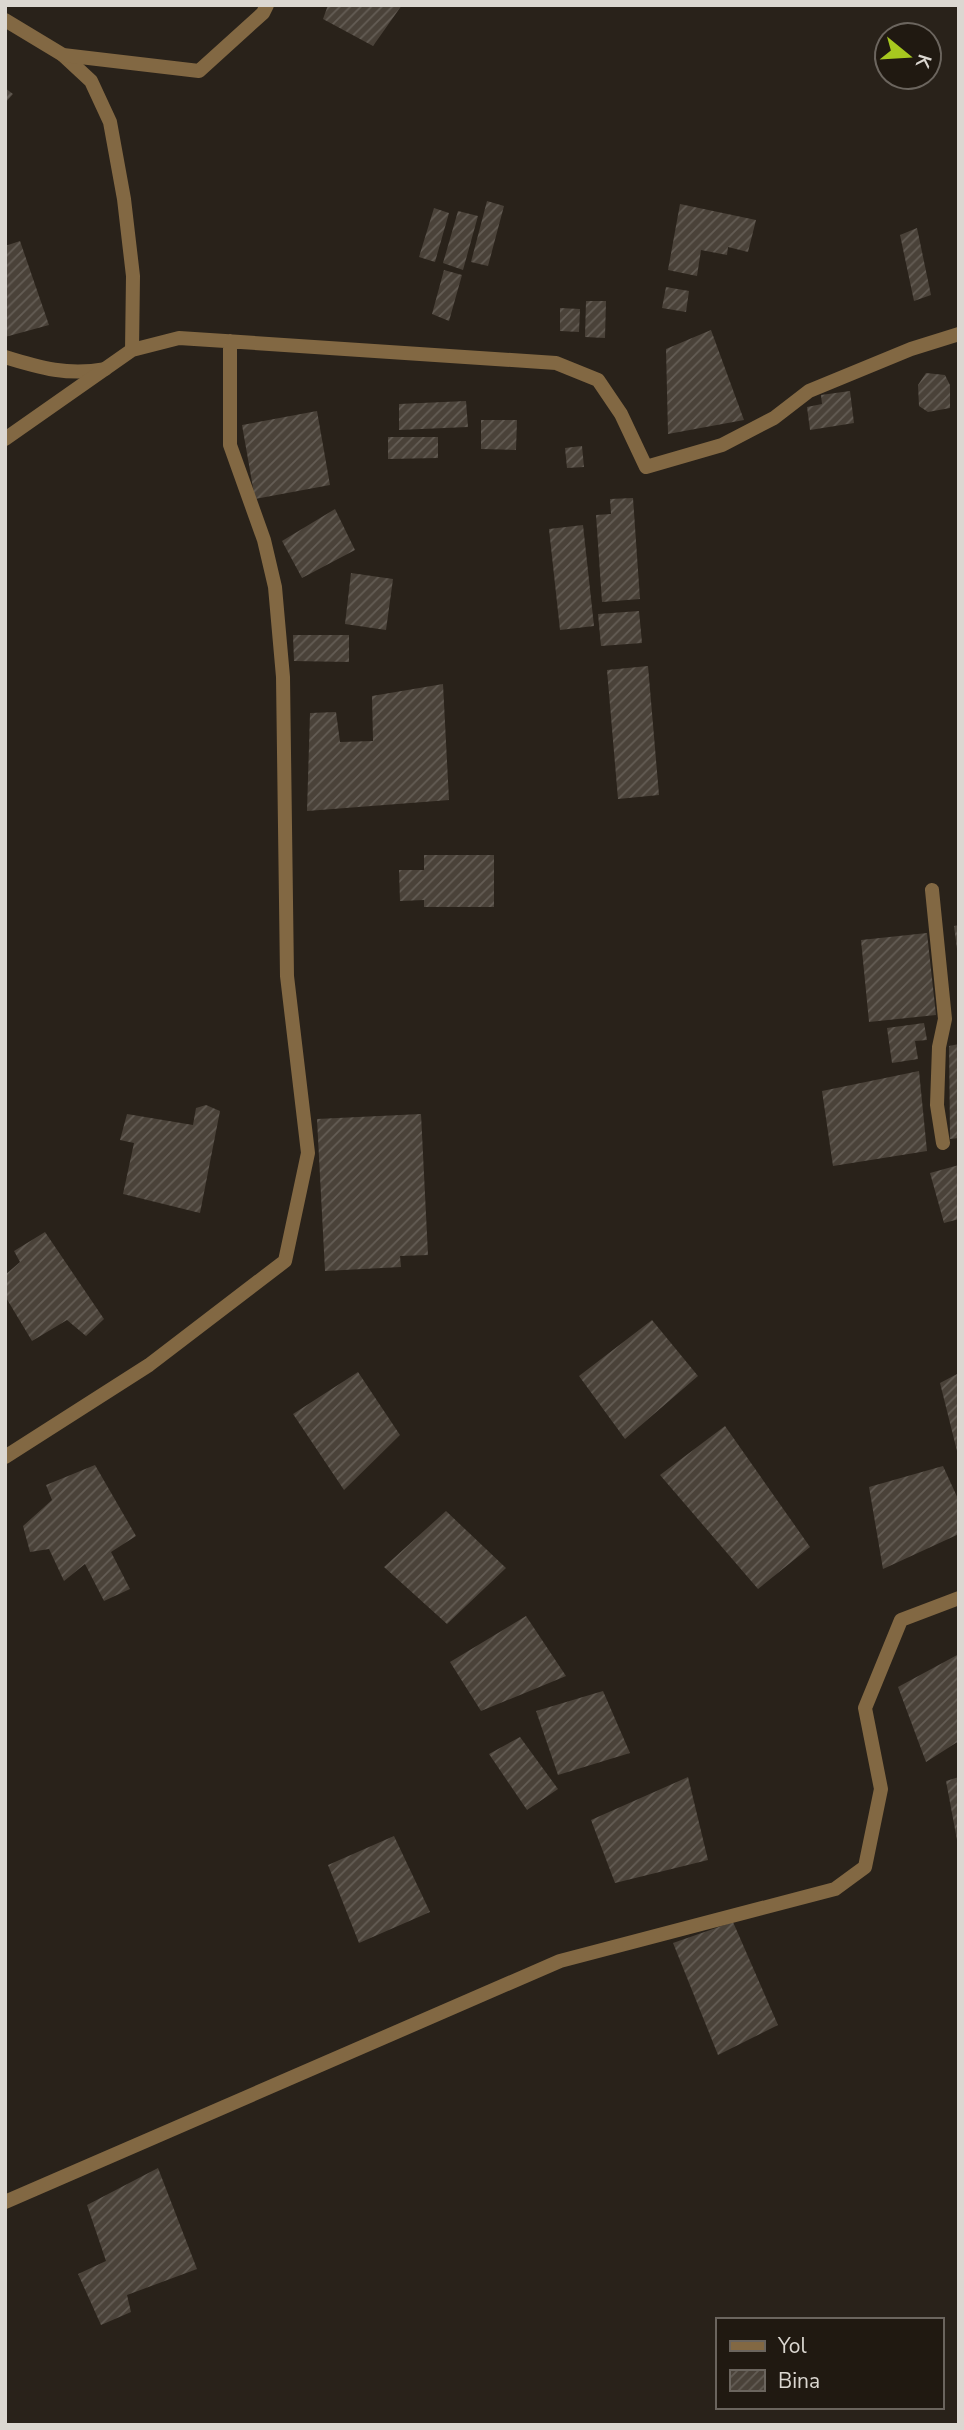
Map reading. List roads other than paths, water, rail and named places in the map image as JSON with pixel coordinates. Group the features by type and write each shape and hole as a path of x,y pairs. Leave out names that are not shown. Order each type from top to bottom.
{"street":[{"path":"63,55 199,71 263,13 267,5"},
{"path":"5,20 63,55 91,81 110,122 124,199 133,276 132,350"},
{"path":"5,439 132,350 180,338 556,363 598,380 621,414 646,467 722,445 774,418 809,391 911,349 959,334"},
{"path":"5,1458 149,1365 285,1261 308,1153 287,975 283,677 275,587 264,540 230,445 230,341"},
{"path":"5,357 61,372 84,373 105,369"},
{"path":"932,890 952,1018 939,1047 937,1105 943,1143"},
{"path":"5,2202 560,1961 835,1889 865,1867 881,1789 865,1708 901,1620 959,1598"}]}
